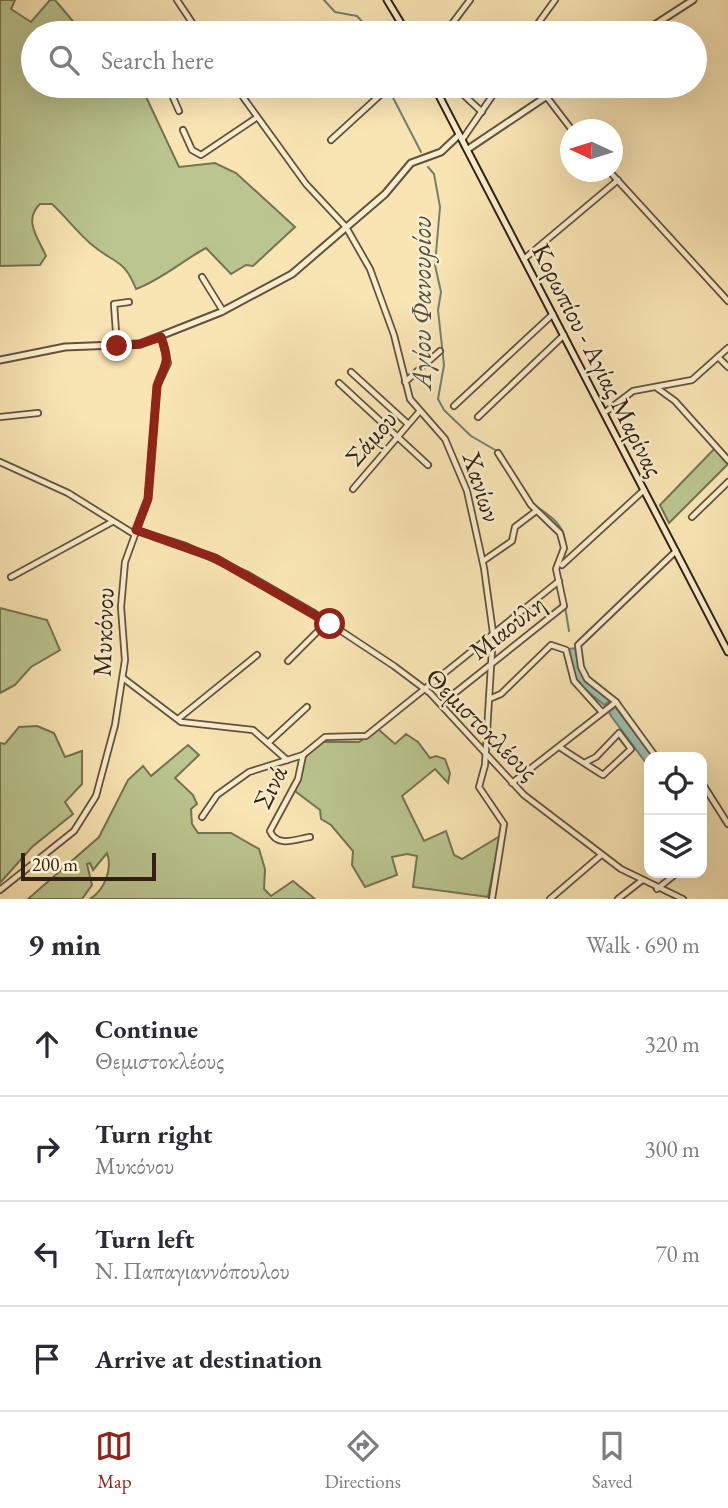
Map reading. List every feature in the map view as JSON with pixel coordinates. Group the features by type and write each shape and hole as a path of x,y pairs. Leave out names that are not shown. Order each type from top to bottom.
{"street":[{"path":"177,0 191,21"},
{"path":"387,0 400,21"},
{"path":"454,21 470,0"},
{"path":"540,21 555,0"},
{"path":"661,21 693,0"},
{"path":"173,98 179,111"},
{"name":"Χανίων","path":"243,98 306,184 346,227 376,282 394,335 410,399 445,439 467,491 483,561 493,633 486,754 479,787 504,824 492,899"},
{"path":"331,140 375,98"},
{"name":"Κορωπίου - Αγίας Μαρίνας","path":"440,98 728,652"},
{"path":"467,98 482,111"},
{"path":"0,360 65,347 140,344 223,311 292,274 317,249 385,194 411,163 440,152 461,138 491,98"},
{"path":"468,149 543,98"},
{"path":"548,98 564,119"},
{"path":"183,130 192,150 201,155 256,118"},
{"path":"524,259 616,182"},
{"path":"620,182 728,301"},
{"path":"202,277 223,311"},
{"path":"117,346 114,304 129,302"},
{"path":"454,405 553,314"},
{"path":"478,417 564,335"},
{"name":"Μυκόνου","path":"0,890 65,840 93,804 115,725 123,678 126,645 121,597 125,562 148,499 158,382 168,363 161,337"},
{"path":"604,413 633,391 692,380 728,348"},
{"path":"405,382 440,351"},
{"path":"718,357 728,367"},
{"path":"351,372 408,424"},
{"path":"339,383 428,465"},
{"path":"656,388 675,401 728,460"},
{"path":"0,417 38,412"},
{"name":"Σάμου","path":"352,489 419,412"},
{"path":"202,817 208,805 233,782 262,766 303,755 325,737 366,736 559,581 556,565 563,552 563,540 555,526 536,511 498,453"},
{"name":"Θεμιστοκλέους","path":"0,462 68,493 113,522 135,532 215,558 327,622 423,688 441,704 512,783 600,856 641,881 683,899"},
{"path":"692,517 728,482"},
{"path":"562,565 644,490"},
{"path":"483,561 513,541 515,527 536,511"},
{"path":"11,577 113,522"},
{"path":"652,752 614,703 587,679 581,667 578,645 676,551"},
{"name":"Μιαούλη","path":"441,704 564,606 559,581"},
{"path":"288,661 327,622"},
{"path":"489,699 501,694 549,646 566,650 573,681 604,710"},
{"path":"178,719 257,654"},
{"path":"123,678 187,724 244,728 258,733 287,760"},
{"path":"512,783 561,748 614,703"},
{"path":"269,742 307,707"},
{"path":"187,724 185,720 188,713"},
{"path":"561,748 584,763 604,775 631,749 619,733 596,757 584,763"},
{"name":"Σινά","path":"303,755 298,779 270,831 272,837 282,842 310,837"},
{"path":"707,791 728,824"},
{"path":"550,899 600,856"},
{"path":"657,889 671,878"},
{"path":"618,899 641,881"}],"green space":[{"path":"0,0 15,0 11,9 29,21 21,21 21,98 147,98 179,167 215,163 236,173 295,227 253,266 246,265 231,274 206,248 154,281 136,289 123,266 91,244 52,204 40,204 35,210 32,223 46,256 40,265 0,266"},
{"path":"50,0 55,0 73,21 32,21"},
{"path":"716,447 728,464 669,523 660,505"},
{"path":"0,608 47,620 60,650 31,667 15,685 0,693"},
{"path":"37,726 54,733 65,757 82,751 82,784 65,802 73,814 32,847 0,883 0,743 5,744 19,727"},
{"path":"378,729 395,744 406,734 418,742 430,758 436,756 445,759 450,773 448,783 435,769 402,796 424,841 446,831 454,855 462,859 500,836 488,897 413,887 417,856 407,854 392,857 397,875 365,887 352,865 353,851 331,825 321,819 320,810 295,791 305,757 323,742 359,742"},
{"path":"188,745 199,755 175,778 193,795 197,804 191,809 192,824 198,833 231,833 259,849 265,869 264,889 271,896 293,881 315,899 90,899 106,879 109,866 107,853 93,870 90,863 87,864 92,885 82,899 28,899 99,837 128,780 143,766 151,776"}],"shaded area":[{"path":"575,648 580,669 611,700 604,705 575,681 568,649"},
{"path":"615,707 649,752 644,752 644,760 611,716 609,712"}],"waterway":[{"name":"Αγίου Φανουρίου","path":"324,0 335,12 357,16 361,21"},
{"name":"Αγίου Φανουρίου","path":"393,98 421,152"},
{"name":"Αγίου Φανουρίου","path":"428,167 434,174 440,207 435,265 441,292 438,310 444,365 438,399 444,410 471,436 497,451"},
{"name":"Αγίου Φανουρίου","path":"503,457 513,473"},
{"name":"Αγίου Φανουρίου","path":"533,504 560,527 565,547"},
{"name":"Αγίου Φανουρίου","path":"561,581 569,631"}],"route":[{"path":"117,346 140,344 161,337 168,358 166,371 157,386 148,499 136,530 215,558 330,624"}]}
